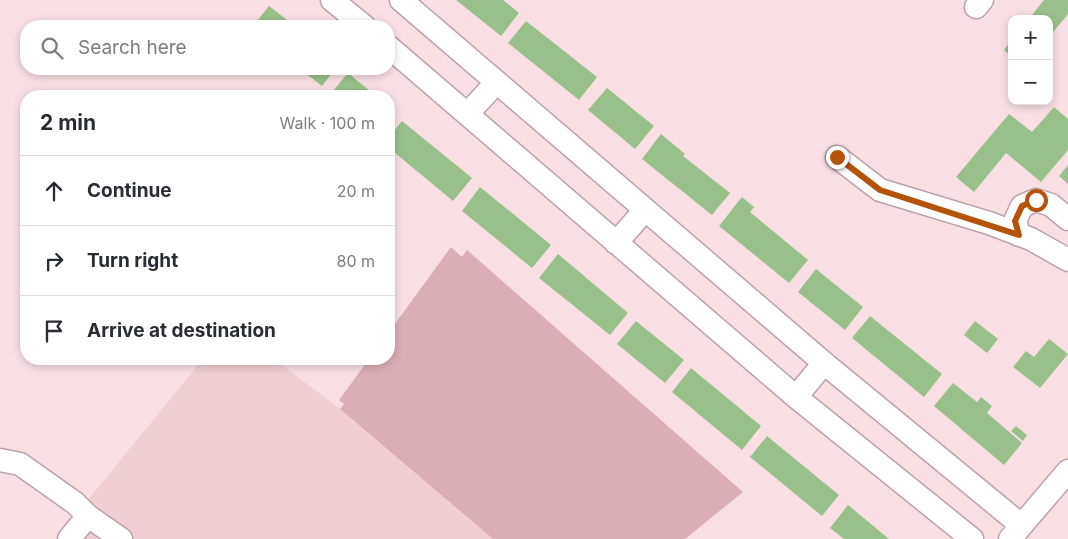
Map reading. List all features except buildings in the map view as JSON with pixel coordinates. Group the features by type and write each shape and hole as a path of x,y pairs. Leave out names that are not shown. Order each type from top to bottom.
{"street":[{"path":"332,0 357,20"},
{"path":"401,0 824,363 1016,532 1068,471"},
{"path":"395,52 796,397 972,539"},
{"path":"468,113 497,82"},
{"path":"837,157 880,190 1019,235 1068,260"},
{"path":"1019,235 1015,221 1022,206 1036,200 1051,205 1068,219"},
{"path":"616,243 645,210"},
{"path":"796,397 824,363"},
{"path":"0,460 20,464 75,503 88,516 122,539"},
{"path":"69,539 88,516"}],"shaded area":[{"path":"451,247 462,257 467,250 743,492 685,539 493,539 340,409 344,404 339,400 365,365 395,365 395,324"},
{"path":"198,365 282,365 340,409 493,539 56,539"}],"route":[{"path":"837,157 880,190 989,223 1019,235 1015,221 1022,206 1036,200"}]}
